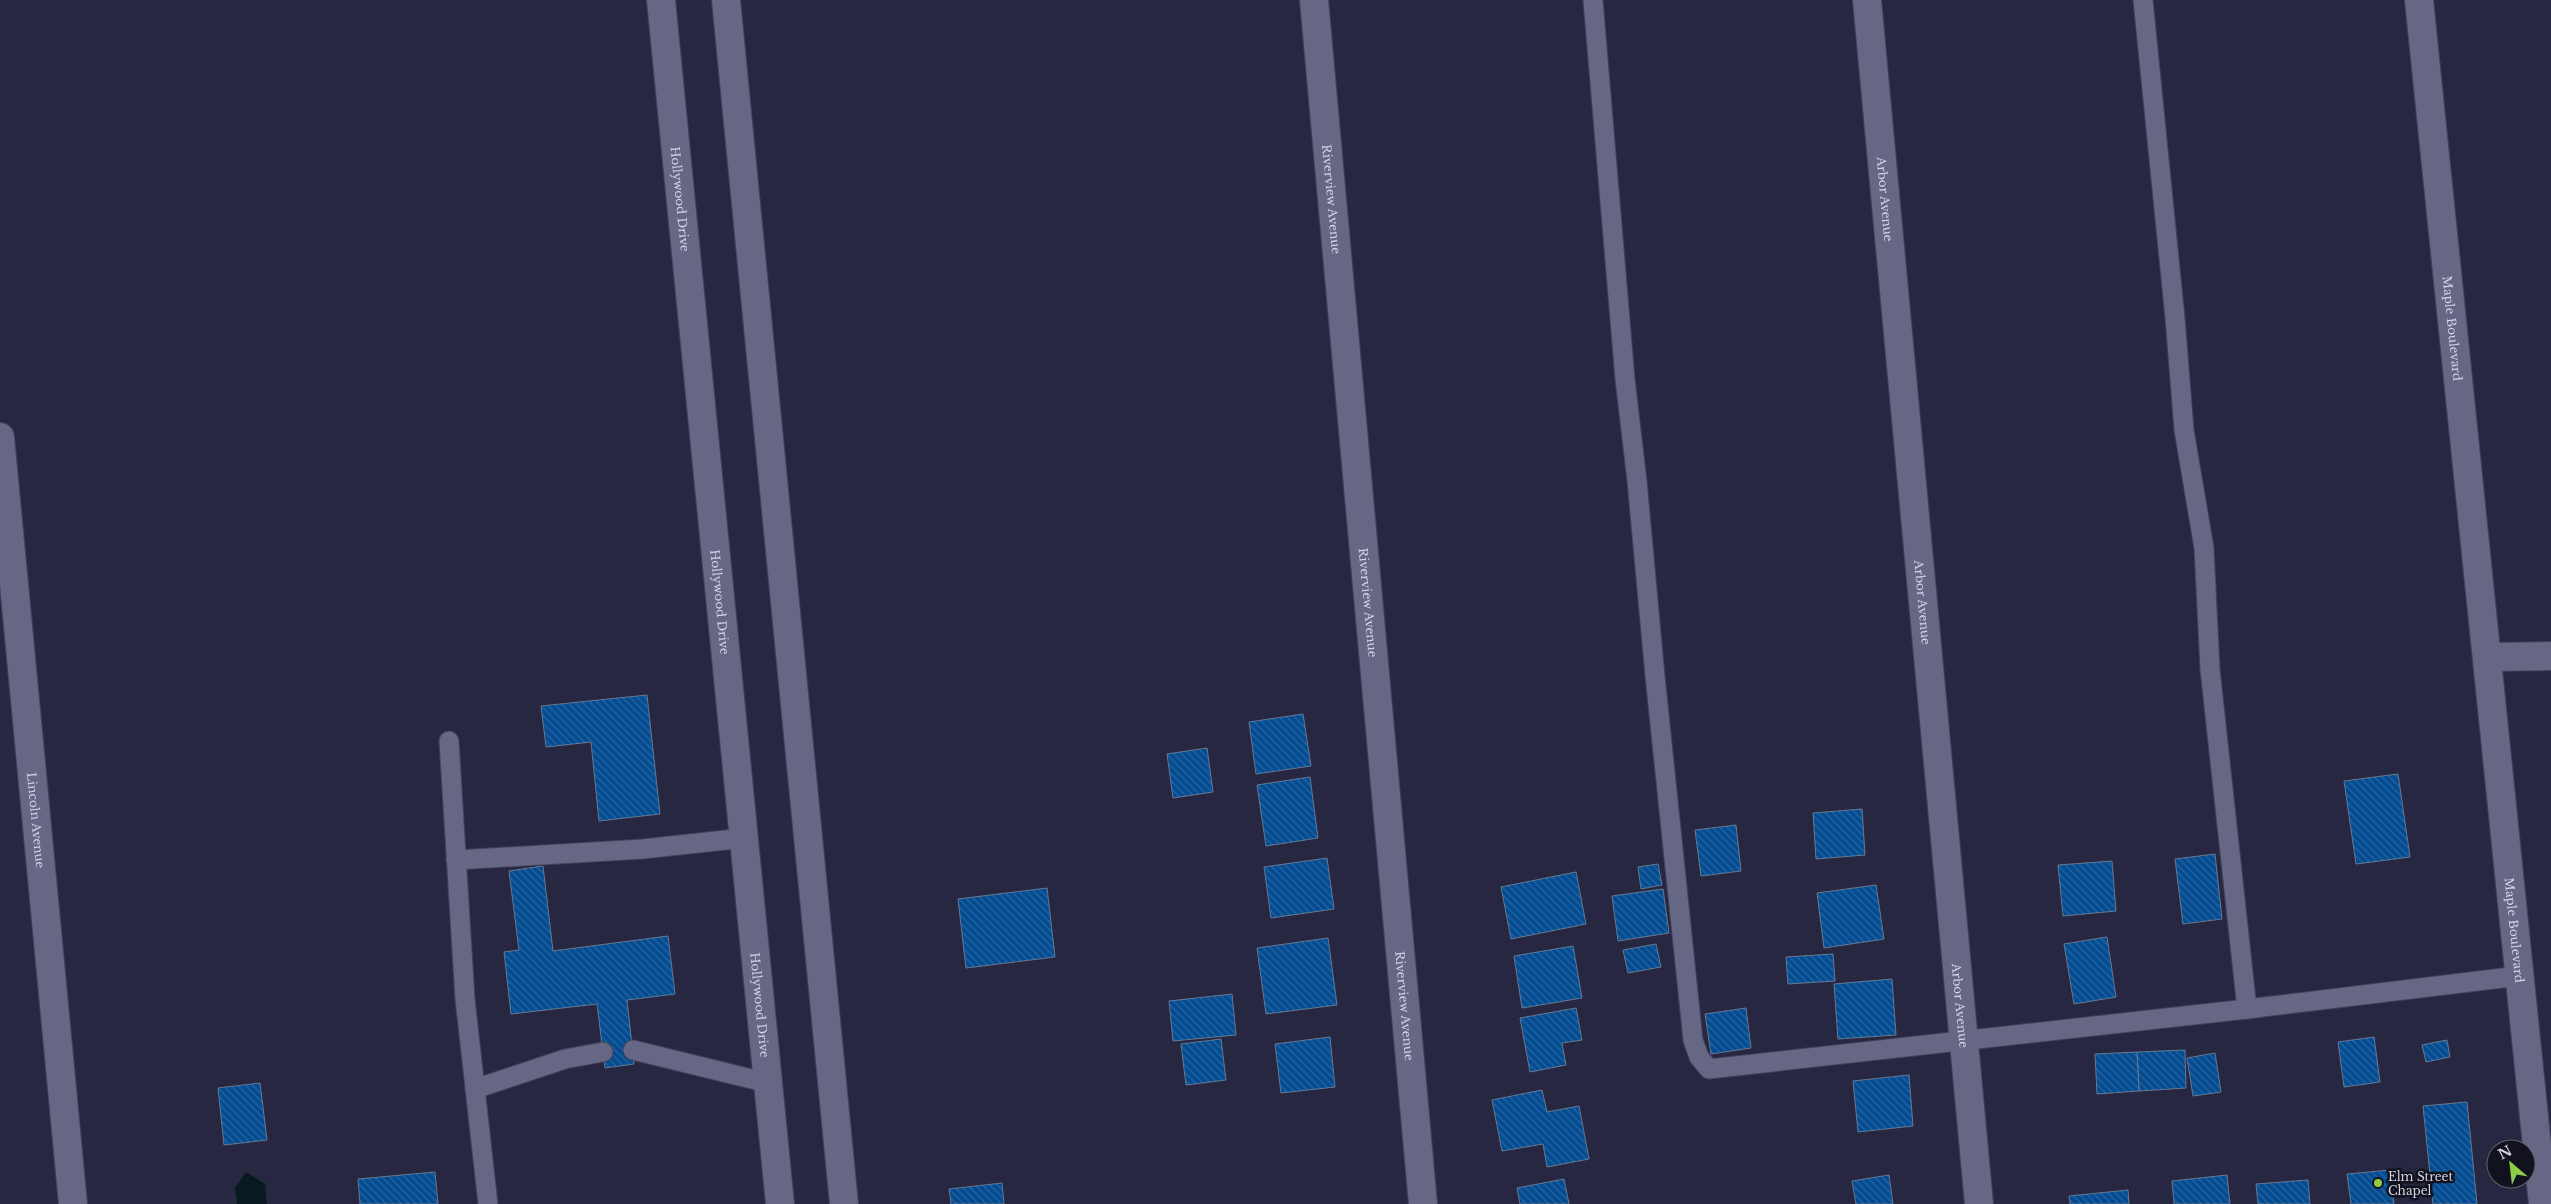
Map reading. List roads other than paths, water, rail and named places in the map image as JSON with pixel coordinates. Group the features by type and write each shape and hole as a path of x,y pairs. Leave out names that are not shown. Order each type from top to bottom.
{"street":[{"name":"Hollywood Drive","path":"660,0 780,1204"},
{"path":"726,0 844,1204"},
{"name":"Riverview Avenue","path":"1314,0 1424,1204"},
{"name":"Arbor Avenue","path":"1867,0 1979,1204"},
{"name":"Maple Boulevard","path":"2419,0 2543,1204"},
{"name":"Lincoln Avenue","path":"0,437 5,528 73,1204"},
{"path":"2487,657 2551,656"}],"lane":[{"path":"1592,0 1625,379 1637,481 1654,676 1693,1040 1699,1057 1708,1069 2247,1010 2519,976"},
{"path":"2143,0 2176,318 2184,430 2204,548 2210,669 2247,1010"},
{"path":"449,741 465,999 488,1204"},
{"path":"456,860 643,849 744,838"},
{"path":"633,1050 768,1083"},
{"path":"475,1090 565,1059 603,1052"}],"water":[{"path":"246,1172 265,1184 267,1204 237,1204 235,1188"}],"place":[{"name":"Elm Street Chapel","path":"2378,1183"}]}
